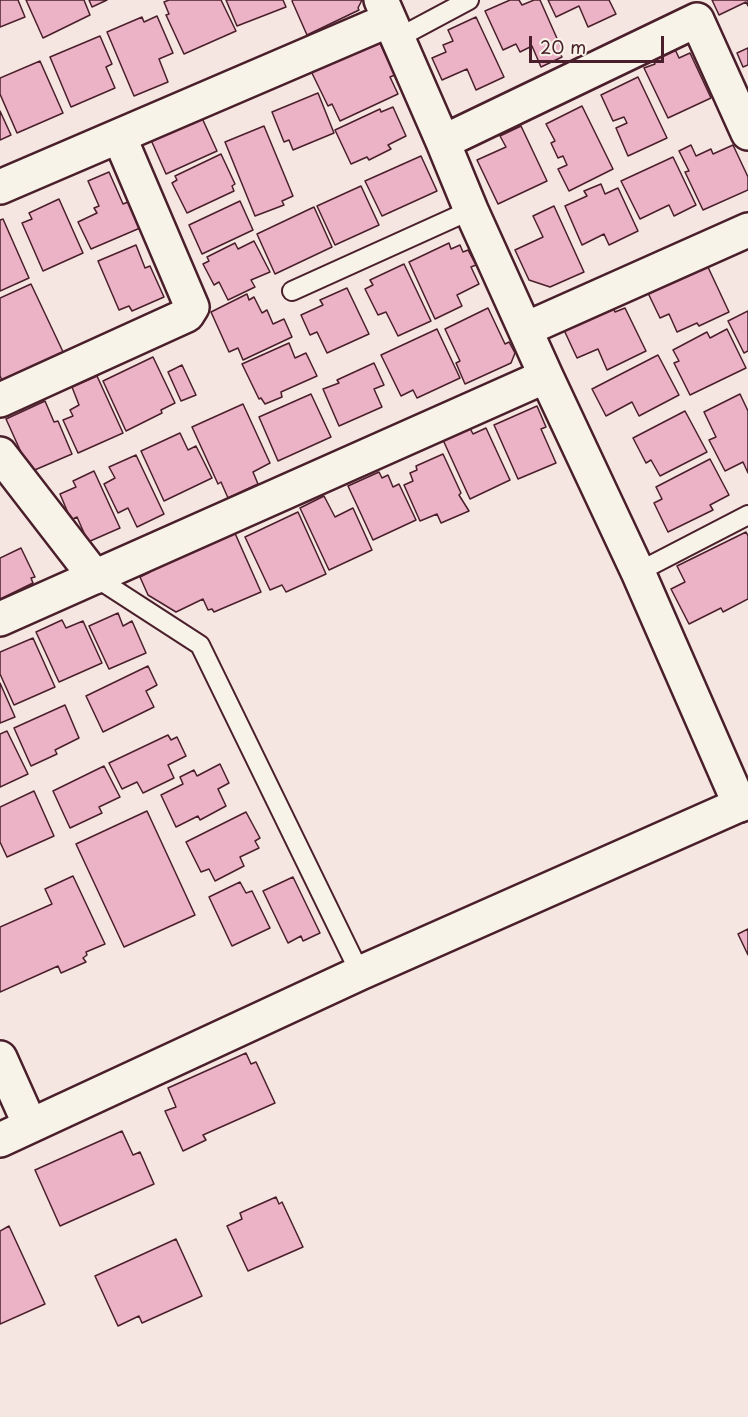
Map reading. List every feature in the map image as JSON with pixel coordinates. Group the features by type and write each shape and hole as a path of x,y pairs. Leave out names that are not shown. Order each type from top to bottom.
{"street":[{"path":"0,188 389,19 471,210 546,376 744,803 360,973 0,1140"},
{"path":"443,142 697,20 748,133"},
{"path":"0,400 187,315 192,307 119,136"},
{"path":"526,330 748,230"},
{"path":"0,619 546,376"},
{"path":"0,454 95,577"},
{"path":"0,1058 30,1125"}],"lane":[{"path":"389,19 469,0"},
{"path":"292,291 471,210"},
{"path":"638,572 748,514"},
{"path":"95,577 200,645 360,973"}],"building":[{"path":"0,0 18,0 25,17 0,27"},
{"path":"26,0 84,0 90,15 43,38"},
{"path":"89,0 107,0 92,7"},
{"path":"169,0 221,0 236,31 184,54 166,15 169,14 164,2"},
{"path":"226,0 283,0 286,7 237,26"},
{"path":"293,0 362,0 359,10 307,35"},
{"path":"510,0 519,0 522,5 540,0 563,52 560,53 562,57 541,67 532,46 520,52 516,44 503,50 485,11"},
{"path":"548,0 609,0 616,14 588,27 579,6 556,17"},
{"path":"712,0 748,0 748,6 746,2 719,15"},
{"path":"157,16 173,53 159,59 168,82 134,96 107,32 142,17 144,22"},
{"path":"476,17 504,77 476,90 467,69 442,80 432,58 446,52 443,45 453,41 448,30"},
{"path":"376,35 395,75 390,77 398,94 340,121 332,104 328,106 309,67"},
{"path":"100,36 112,64 106,67 115,88 71,107 50,57"},
{"path":"674,47 679,58 690,53 711,98 668,118 644,68 655,64 652,57"},
{"path":"748,48 748,65 743,67 737,53"},
{"path":"40,61 63,113 17,133 0,94 0,78"},
{"path":"638,77 667,138 628,156 616,128 627,123 624,117 613,121 601,95"},
{"path":"318,93 334,133 293,150 289,140 284,142 272,112"},
{"path":"582,106 613,169 569,191 558,169 567,165 563,156 558,158 551,143 555,141 546,124"},
{"path":"393,107 406,136 388,145 391,149 369,160 367,157 351,164 335,130 380,109 381,112"},
{"path":"0,111 11,135 0,140"},
{"path":"202,118 217,151 166,174 151,140"},
{"path":"264,126 293,196 282,201 284,205 255,216 225,142"},
{"path":"521,126 547,181 498,204 477,160 506,147 500,136"},
{"path":"691,145 696,156 711,149 713,154 733,145 748,177 748,190 703,210 685,172 689,171 679,151"},
{"path":"221,154 235,184 232,186 234,191 187,213 172,183 177,180 175,176"},
{"path":"421,156 437,191 382,216 365,181"},
{"path":"673,157 696,205 674,216 669,205 640,219 621,181"},
{"path":"109,172 123,204 128,202 140,228 91,249 78,222 97,213 94,208 99,206 88,181"},
{"path":"601,184 605,194 618,188 638,231 609,245 604,234 582,245 565,206 587,196 584,191"},
{"path":"361,186 379,225 335,245 317,206"},
{"path":"59,199 83,253 43,271 22,223 32,219 29,213"},
{"path":"240,201 253,230 202,254 189,225"},
{"path":"554,206 584,272 550,287 529,280 515,250 543,237 533,216"},
{"path":"314,207 332,247 275,274 257,234"},
{"path":"3,219 29,278 0,291 0,220"},
{"path":"254,241 270,272 251,280 255,287 228,300 219,282 214,285 203,264 209,261 207,257 235,243 238,249"},
{"path":"449,243 451,249 460,245 463,252 468,250 476,265 471,267 479,284 457,295 462,306 435,319 409,262"},
{"path":"136,245 145,268 150,266 164,297 132,311 129,306 119,310 98,261"},
{"path":"404,264 431,321 398,336 386,312 378,315 365,289 373,285 370,280"},
{"path":"707,265 729,312 699,326 697,323 677,332 669,314 660,318 648,293"},
{"path":"31,284 65,356 4,384 0,376 0,298"},
{"path":"347,288 369,334 327,353 317,332 310,335 301,315 323,305 320,300"},
{"path":"247,294 249,300 254,297 262,313 267,310 273,324 284,319 292,337 243,360 238,348 229,352 211,312"},
{"path":"613,307 615,312 625,308 646,351 607,370 598,349 577,358 564,330"},
{"path":"488,308 505,344 509,342 515,353 511,363 465,384 456,363 460,361 445,329"},
{"path":"748,311 748,351 744,353 728,321"},
{"path":"437,329 460,378 417,398 413,390 401,396 381,355"},
{"path":"727,329 746,368 690,395 674,363 679,361 673,350 707,332 710,338"},
{"path":"289,343 295,358 306,353 317,376 281,392 282,397 265,404 261,398 259,399 242,364"},
{"path":"658,355 679,395 639,416 632,402 606,416 592,389"},
{"path":"153,357 175,403 161,410 162,413 126,431 103,381"},
{"path":"374,363 384,385 374,389 382,407 339,426 323,389 339,383 337,380"},
{"path":"182,365 196,395 181,401 168,372"},
{"path":"97,376 123,433 78,453 63,420 73,416 70,410 79,405 72,387"},
{"path":"311,394 331,437 278,461 259,417"},
{"path":"740,394 748,411 748,473 743,462 725,471 709,440 716,437 704,412"},
{"path":"45,401 54,422 58,421 72,454 30,472 6,419"},
{"path":"243,404 270,463 253,472 258,484 228,498 221,482 218,484 192,427"},
{"path":"537,406 546,427 541,429 556,463 518,479 494,425"},
{"path":"685,411 707,452 660,476 651,460 646,463 633,438"},
{"path":"470,428 473,434 486,428 510,480 470,499 443,440"},
{"path":"180,433 188,450 196,446 212,478 164,501 141,451"},
{"path":"443,454 461,493 459,495 469,511 441,523 437,514 420,521 404,485 413,481 410,473 417,470 416,466"},
{"path":"136,455 164,514 137,527 128,508 118,513 104,484 115,478 109,467"},
{"path":"710,459 729,495 710,505 713,510 668,532 654,503 662,499 656,487"},
{"path":"94,471 120,528 88,542 77,517 71,520 60,494 76,487 73,481"},
{"path":"379,472 382,478 388,475 393,487 399,484 416,520 373,540 348,486"},
{"path":"324,496 335,517 353,508 372,550 329,570 300,508"},
{"path":"298,512 326,574 286,592 282,585 270,590 245,537"},
{"path":"234,531 261,592 214,612 212,609 208,610 203,599 176,612 148,595 140,577 150,572 148,569"},
{"path":"746,532 748,536 748,599 723,612 721,608 689,624 671,589 685,582 677,566"},
{"path":"21,548 35,577 31,578 33,583 0,599 0,558"},
{"path":"118,613 123,626 132,621 146,653 109,669 89,626"},
{"path":"62,620 66,628 83,621 102,663 59,682 36,632"},
{"path":"33,638 55,687 14,705 0,674 0,652"},
{"path":"148,666 157,685 146,691 154,707 103,732 86,696"},
{"path":"0,683 15,717 0,723"},
{"path":"65,705 79,738 55,750 57,754 31,766 14,728"},
{"path":"7,731 28,774 0,787 0,734"},
{"path":"168,735 171,740 177,737 186,756 168,765 174,778 143,793 137,782 122,789 109,763"},
{"path":"220,764 229,783 218,789 226,806 200,820 198,816 176,827 161,795 183,784 180,777 194,770 197,776"},
{"path":"104,766 120,797 99,807 102,813 70,828 53,791"},
{"path":"34,791 54,836 7,857 0,842 0,807"},
{"path":"147,811 195,915 124,947 76,844"},
{"path":"246,812 260,838 255,841 259,848 240,857 244,866 215,881 209,869 201,872 186,842"},
{"path":"73,876 105,944 86,952 87,955 83,958 86,962 61,973 58,966 0,992 0,927 52,904 45,889"},
{"path":"293,877 320,933 303,941 301,936 288,943 263,891"},
{"path":"240,882 246,893 252,891 270,928 232,946 209,897"},
{"path":"748,929 748,955 738,934"},
{"path":"246,1053 251,1064 256,1062 275,1103 203,1135 206,1140 183,1151 165,1111 176,1107 168,1088"},
{"path":"122,1131 133,1155 140,1152 154,1184 60,1226 35,1170"},
{"path":"276,1197 279,1204 282,1202 303,1247 248,1271 227,1226 242,1219 240,1213"},
{"path":"9,1226 45,1304 0,1324 0,1231"},
{"path":"176,1239 202,1296 142,1323 139,1316 118,1326 95,1276"}]}
